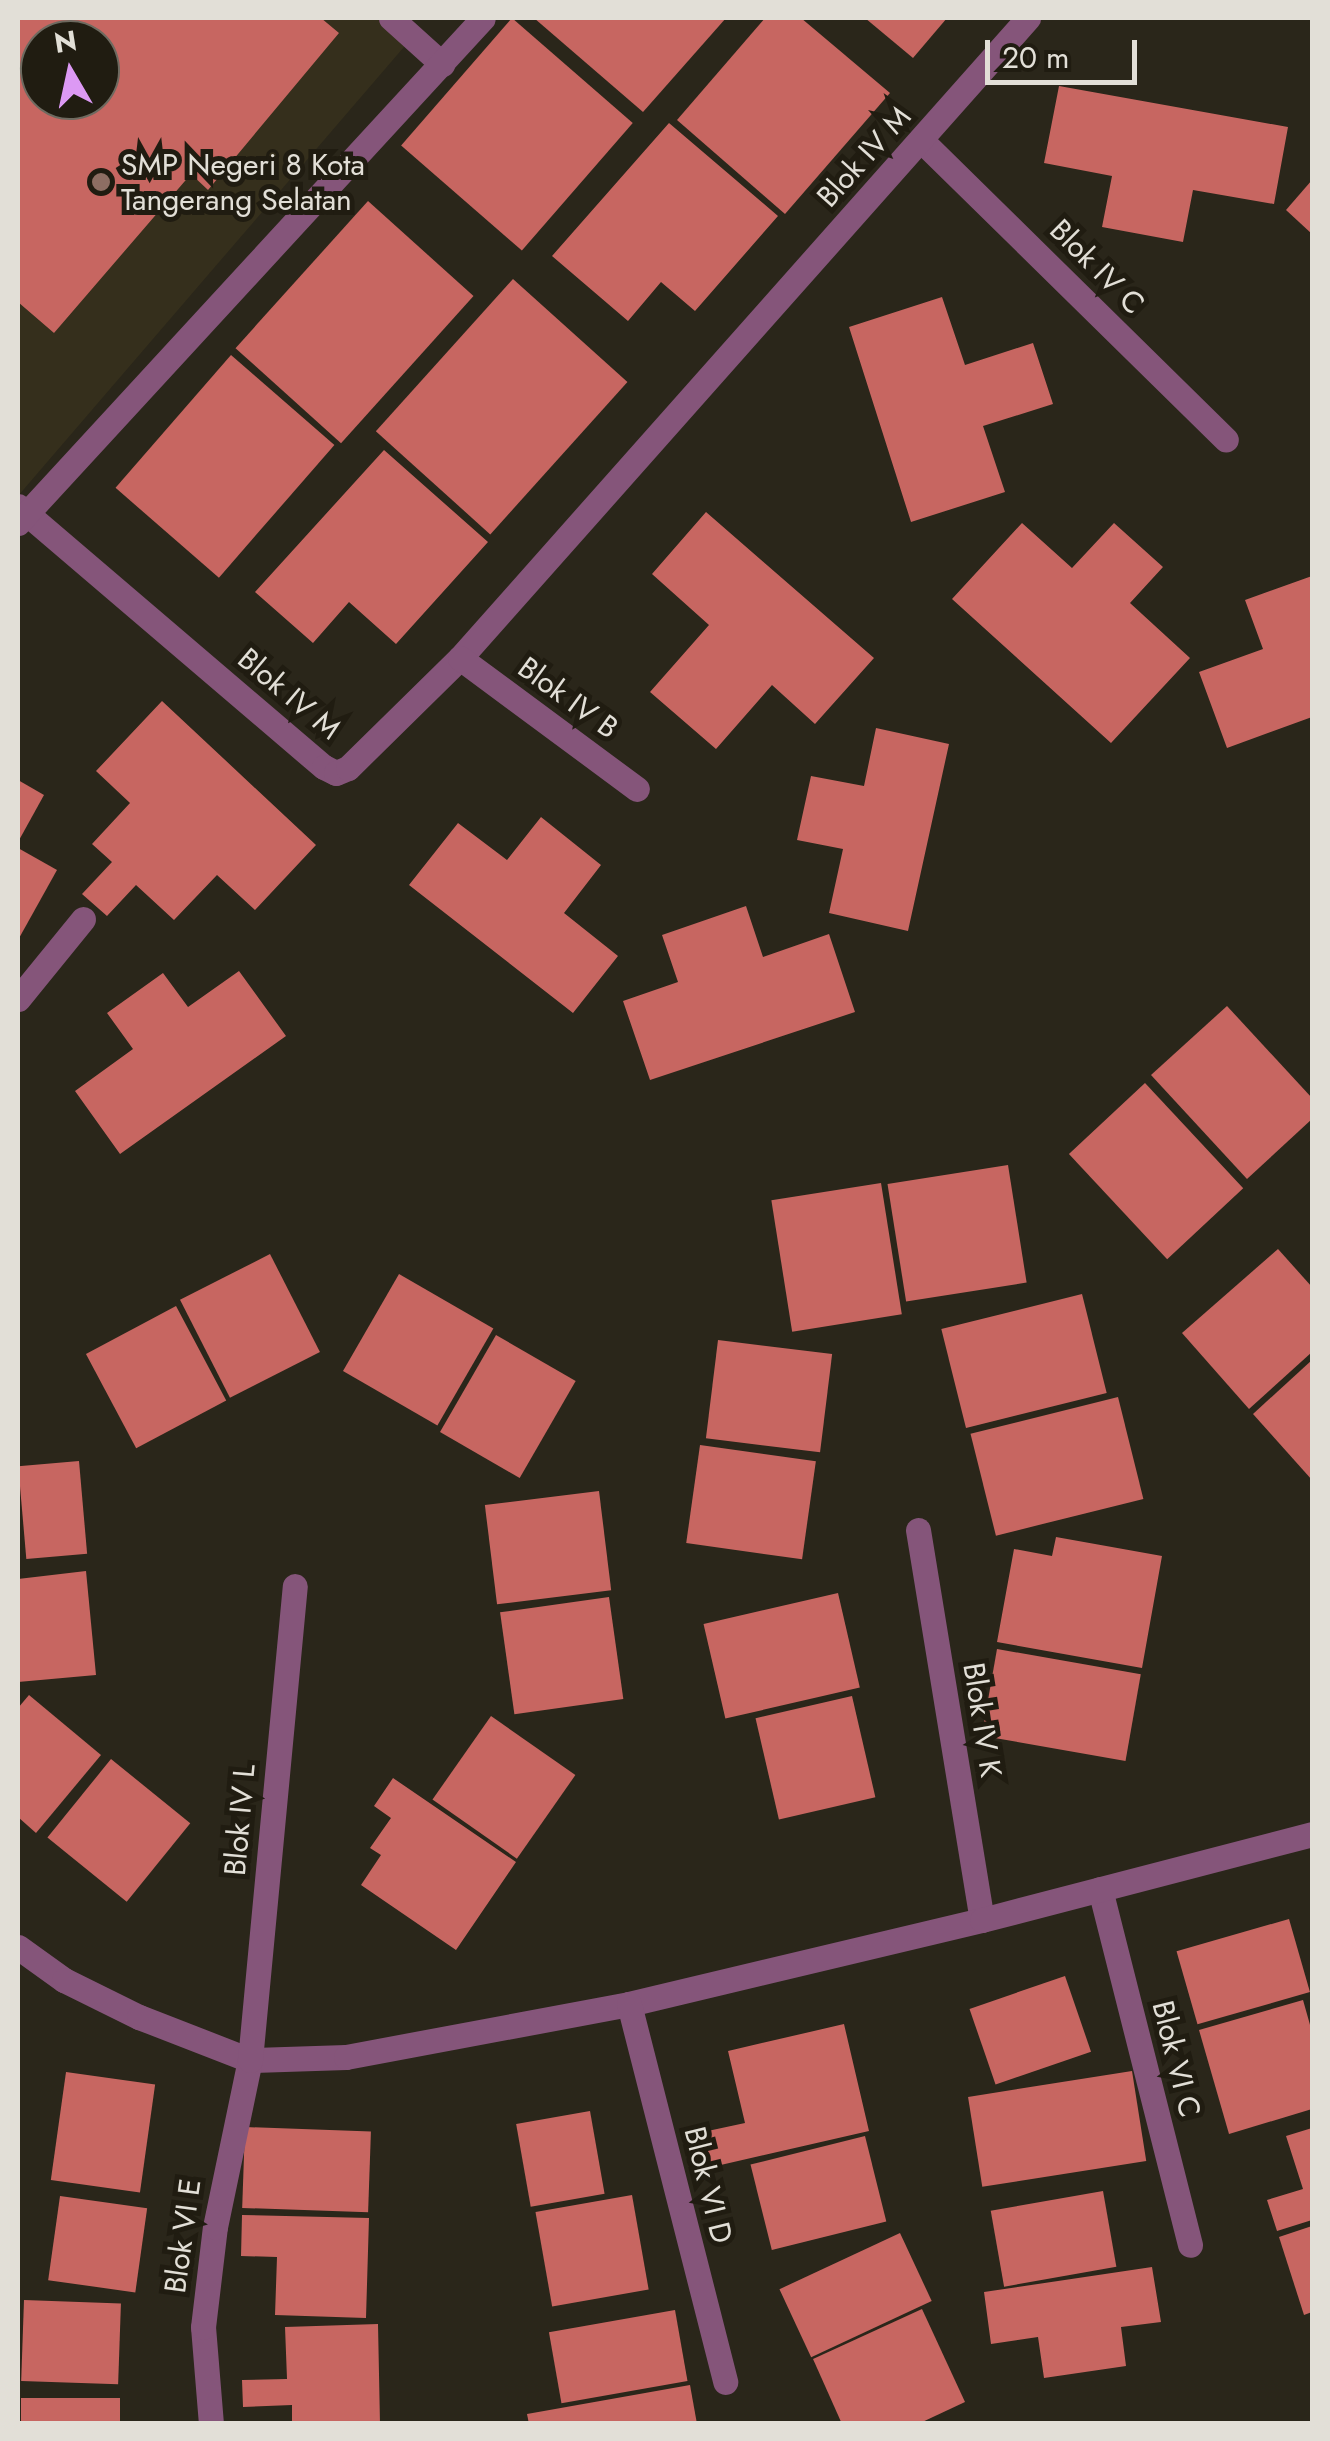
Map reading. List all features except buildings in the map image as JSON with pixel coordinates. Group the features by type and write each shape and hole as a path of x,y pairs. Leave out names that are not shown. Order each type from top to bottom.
{"street":[{"path":"391,18 442,64"},
{"name":"Blok IV M","path":"483,18 20,514 336,772 348,768 460,658 1028,18"},
{"name":"Blok IV C","path":"922,141 1226,440"},
{"name":"Blok IV B","path":"460,658 638,789"},
{"path":"18,999 83,919"},
{"name":"Blok IV K","path":"918,1530 982,1920"},
{"name":"Blok IV L","path":"250,2060 295,1586"},
{"path":"18,1946 64,1980 124,2010 250,2060 346,2057 629,2004 982,1920 1312,1834"},
{"name":"Blok VI C","path":"1100,1889 1190,2245"},
{"name":"Blok VI D","path":"629,2004 725,2382"},
{"name":"Blok VI E","path":"211,2424 203,2327 215,2227 250,2060"}],"shaded area":[{"path":"18,18 383,18 410,40 18,496"}],"place":[{"name":"SMP Negeri 8 Kota Tangerang Selatan","path":"101,182"}]}
